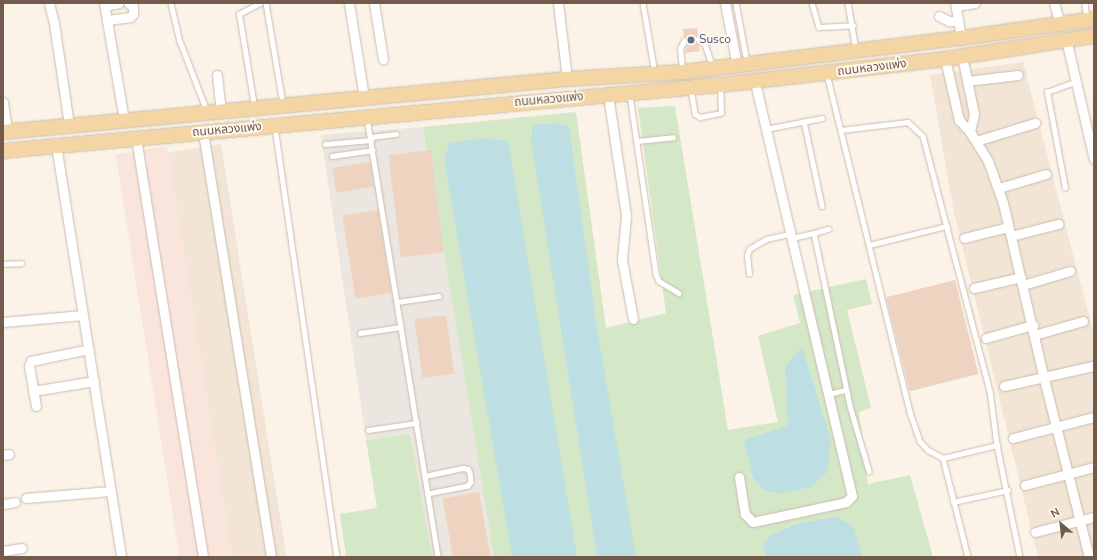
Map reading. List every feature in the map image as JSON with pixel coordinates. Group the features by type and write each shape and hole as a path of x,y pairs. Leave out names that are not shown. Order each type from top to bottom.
{"main road":[{"name":"ถนนหลวงแพ่ง","path":"5,131 567,79 655,75 856,52 1091,19"},
{"name":"ถนนหลวงแพ่ง","path":"6,150 691,88 826,74 945,59 1066,39 1094,36"},
{"path":"5,131 6,150"}],"street":[{"path":"49,3 54,23 69,125"},
{"path":"119,3 105,4 124,120"},
{"path":"107,20 130,17 133,14 133,7 128,3"},
{"path":"349,3 364,98"},
{"path":"374,3 383,59"},
{"path":"558,3 567,79"},
{"path":"725,3 742,65"},
{"path":"961,38 955,5 974,3"},
{"path":"1054,3 1060,24"},
{"path":"938,16 949,22 958,21"},
{"path":"1066,39 1094,159"},
{"path":"962,56 974,114 970,132"},
{"path":"945,59 959,120 970,132 988,161 999,188 1034,330 1044,378 1089,557"},
{"path":"967,81 1018,75"},
{"path":"214,112 216,76"},
{"path":"739,477 745,514 753,522 850,500 851,491 790,236 755,81"},
{"path":"608,95 626,216 622,260 633,319"},
{"path":"3,102 5,131"},
{"path":"976,141 1035,123"},
{"path":"203,132 271,557"},
{"path":"136,138 203,557 207,557"},
{"path":"56,146 122,557"},
{"path":"999,188 1046,174"},
{"path":"964,238 1058,224"},
{"path":"974,288 1022,281 1070,271"},
{"path":"3,322 83,314"},
{"path":"986,338 1084,321"},
{"path":"36,406 29,366 31,361 89,349"},
{"path":"1004,386 1094,366"},
{"path":"33,391 94,381"},
{"path":"1013,438 1094,417"},
{"path":"1025,485 1094,467"},
{"path":"26,498 111,491"},
{"path":"3,504 15,502"},
{"path":"1035,532 1094,517"},
{"path":"3,550 22,548"}],"lane":[{"path":"171,3 180,41 214,112"},
{"path":"254,108 239,14 260,3"},
{"path":"266,3 284,105"},
{"path":"643,3 655,75"},
{"path":"736,3 742,65"},
{"path":"812,3 819,27 853,25"},
{"path":"848,3 853,25 856,52"},
{"path":"1085,3 1091,19"},
{"path":"698,40 705,44 714,68"},
{"path":"683,72 680,48 684,41"},
{"path":"826,74 915,428 928,450 943,458 997,445"},
{"path":"1065,188 1047,92 1075,82"},
{"path":"691,88 695,114 700,117 721,113 720,85"},
{"path":"630,93 656,274 659,282 679,293"},
{"path":"367,117 438,557"},
{"path":"766,130 822,118"},
{"path":"804,121 822,206"},
{"path":"841,130 866,129 894,122 908,122 916,127 923,136 990,391 997,445 1008,490 1020,557"},
{"path":"274,126 338,557"},
{"path":"325,144 371,139 396,134"},
{"path":"637,141 673,137"},
{"path":"332,156 373,150"},
{"path":"869,245 947,226"},
{"path":"750,274 747,256 749,249 766,239 814,233 828,229"},
{"path":"814,233 846,390 869,471"},
{"path":"3,264 21,263"},
{"path":"397,302 439,296"},
{"path":"360,333 401,327"},
{"path":"828,394 846,390"},
{"path":"368,430 416,423"},
{"path":"943,458 968,557"},
{"path":"425,476 463,468 468,469 470,473 471,482 468,486 428,494"},
{"path":"953,502 1008,490"}],"shaded area":[{"path":"1023,62 1094,335 1094,557 1038,557 954,213 930,75"},
{"path":"423,127 494,557 432,557 410,434 366,440 321,135"},
{"path":"221,144 286,557 232,557 168,152"},
{"path":"167,146 232,557 179,557 116,154"}],"green space":[{"path":"675,106 728,430 778,422 758,336 800,323 793,295 866,279 872,304 847,310 871,408 859,412 868,484 910,475 933,557 494,557 423,127 576,112 606,328 666,313 638,108"},
{"path":"410,434 432,557 346,557 340,514 377,508 366,440"}],"water":[{"path":"555,123 569,127 597,328 636,557 597,557 531,140 533,125"},
{"path":"479,139 508,140 577,557 512,557 444,158 450,143"},
{"path":"802,347 831,441 827,472 811,487 780,493 763,490 753,478 744,440 788,426 785,366"},
{"path":"837,517 854,527 862,557 766,557 763,544 769,536 799,523"}],"building":[{"name":"Susco","path":"697,28 698,35 694,39 699,44 700,51 685,53 688,41 684,37 683,29"},
{"path":"431,150 444,252 401,257 388,155"},
{"path":"370,162 374,187 336,193 332,168"},
{"path":"378,210 391,293 356,299 342,216"},
{"path":"955,280 978,374 910,391 886,297"},
{"path":"446,315 454,373 423,378 414,319"},
{"path":"479,492 490,557 453,557 443,498"}],"place":[{"name":"Susco","path":"691,40"}]}
